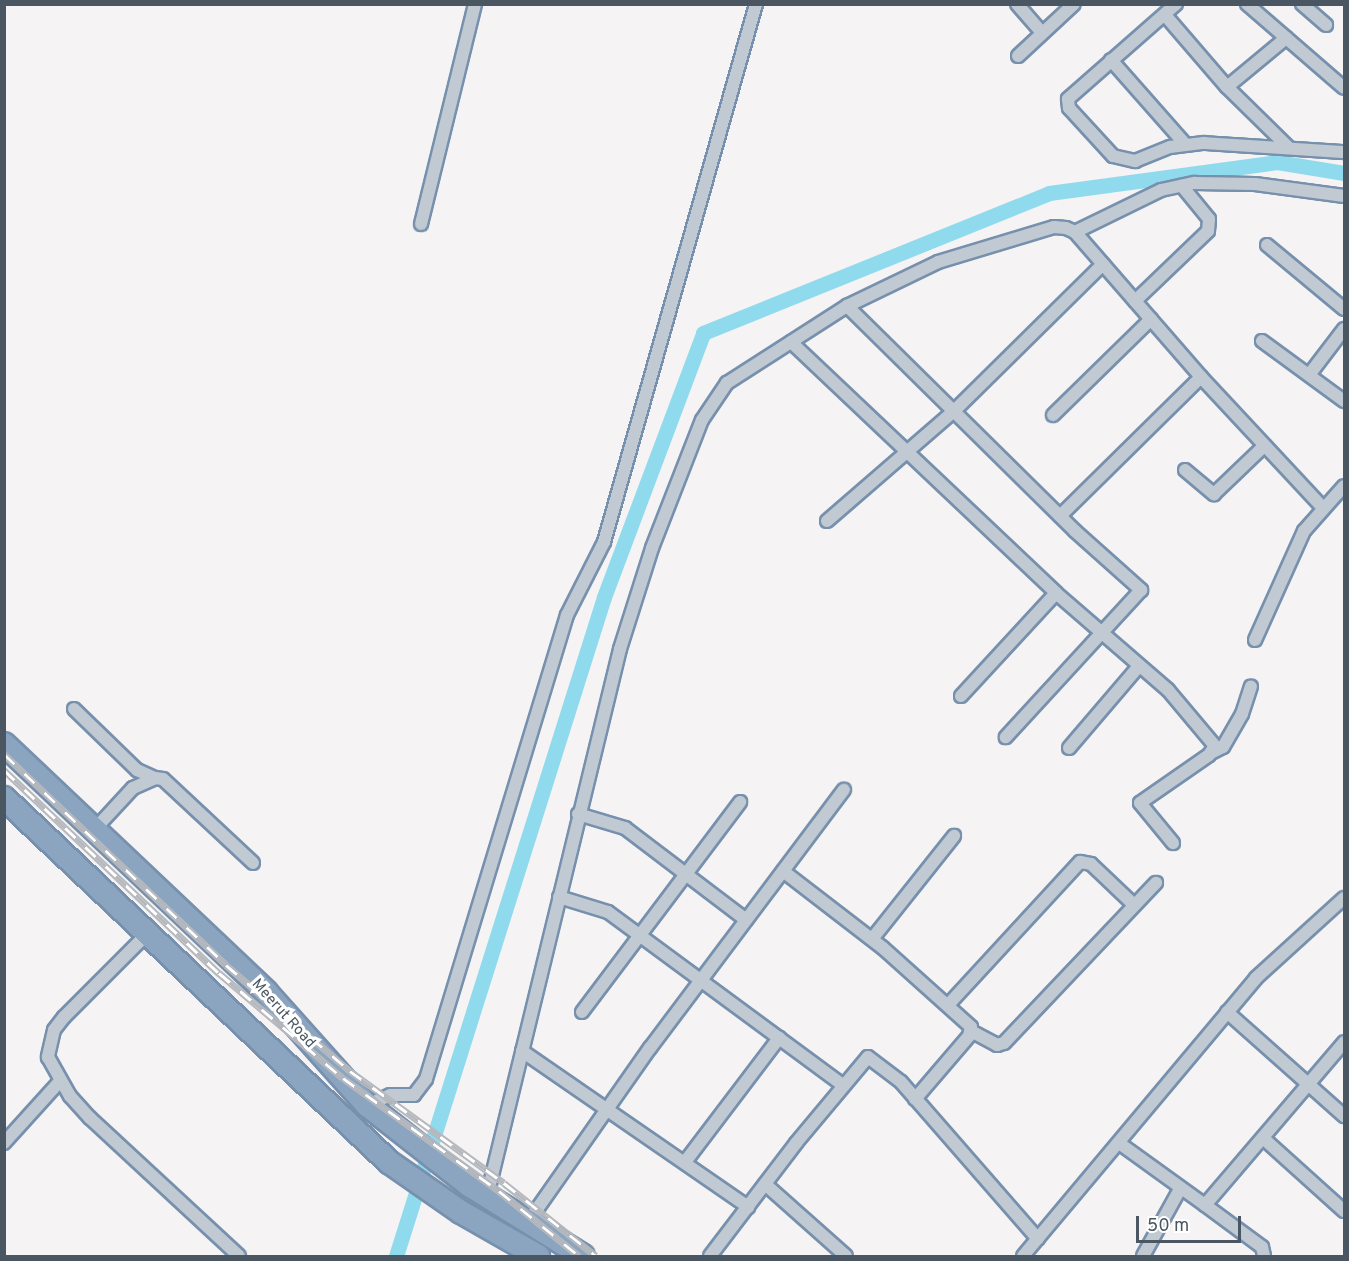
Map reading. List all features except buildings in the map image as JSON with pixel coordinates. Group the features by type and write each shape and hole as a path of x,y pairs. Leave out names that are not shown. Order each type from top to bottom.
{"highway":[{"name":"Meerut Road","path":"4,744 266,992 367,1105 478,1191 583,1257"},
{"name":"Meerut Road","path":"4,798 389,1162 461,1212 535,1256"}],"street":[{"path":"422,224 475,4"},
{"path":"367,1105 390,1095 414,1095 426,1079 567,615 604,542 756,4"},
{"path":"1017,4 1042,33"},
{"path":"1018,56 1074,4"},
{"path":"1176,4 1071,94 1069,108 1113,156 1135,161 1185,144 1287,147 1344,152"},
{"path":"1247,4 1344,87"},
{"path":"1302,4 1326,25"},
{"path":"1164,15 1227,87 1287,147"},
{"path":"1227,87 1286,38"},
{"path":"1111,60 1185,144"},
{"path":"1076,232 1138,200 1182,186 1255,184 1344,196"},
{"path":"1135,301 1208,231 1209,219 1182,186"},
{"path":"478,1191 522,1051 620,649 649,559 702,420 727,383 847,306 938,262 1054,227 1076,232 1201,377 1323,508"},
{"path":"1267,245 1344,309"},
{"path":"827,520 907,454 954,411 1103,264"},
{"path":"847,306 1060,516 1141,590 1006,737"},
{"path":"1053,415 1151,319"},
{"path":"1309,375 1344,329"},
{"path":"1262,340 1344,401"},
{"path":"790,342 1056,593 1173,695 1215,746 1213,752"},
{"path":"1060,516 1201,377"},
{"path":"1185,470 1214,494 1264,446"},
{"path":"1255,640 1283,584 1301,537 1323,508 1344,486"},
{"path":"961,696 1056,593"},
{"path":"1069,748 1139,666"},
{"path":"1173,843 1140,803 1223,747 1242,714 1251,686"},
{"path":"74,709 137,770 170,783 253,863"},
{"path":"94,830 133,788 155,778"},
{"path":"528,1222 701,980 844,790"},
{"path":"582,1012 740,802"},
{"path":"578,814 625,828 746,920"},
{"path":"872,939 954,836"},
{"path":"948,1005 1080,862 1091,864 1134,905"},
{"path":"783,871 872,939 948,1005 971,1031 997,1045 1004,1043 1156,883"},
{"path":"559,897 602,908 843,1084"},
{"path":"1023,1257 1227,1012 1289,946 1344,898"},
{"path":"148,933 54,1030 48,1057 60,1081 90,1118 238,1257"},
{"path":"1227,1012 1344,1116"},
{"path":"915,1100 971,1031"},
{"path":"685,1162 779,1038"},
{"path":"1205,1204 1344,1042"},
{"path":"522,1051 608,1108 748,1207"},
{"path":"710,1257 863,1059 873,1058 915,1100 1038,1239"},
{"path":"4,1143 60,1081"},
{"path":"1263,1138 1344,1211"},
{"path":"1119,1143 1262,1246 1264,1257"},
{"path":"765,1184 846,1257"},
{"path":"1143,1257 1180,1189"}],"waterway":[{"path":"396,1256 604,597 703,333 1049,193 1277,162 1344,173"}],"railway":[{"path":"4,754 226,965 350,1071 504,1183 596,1256"},
{"path":"4,770 219,973 343,1078 499,1191 579,1256"}]}
